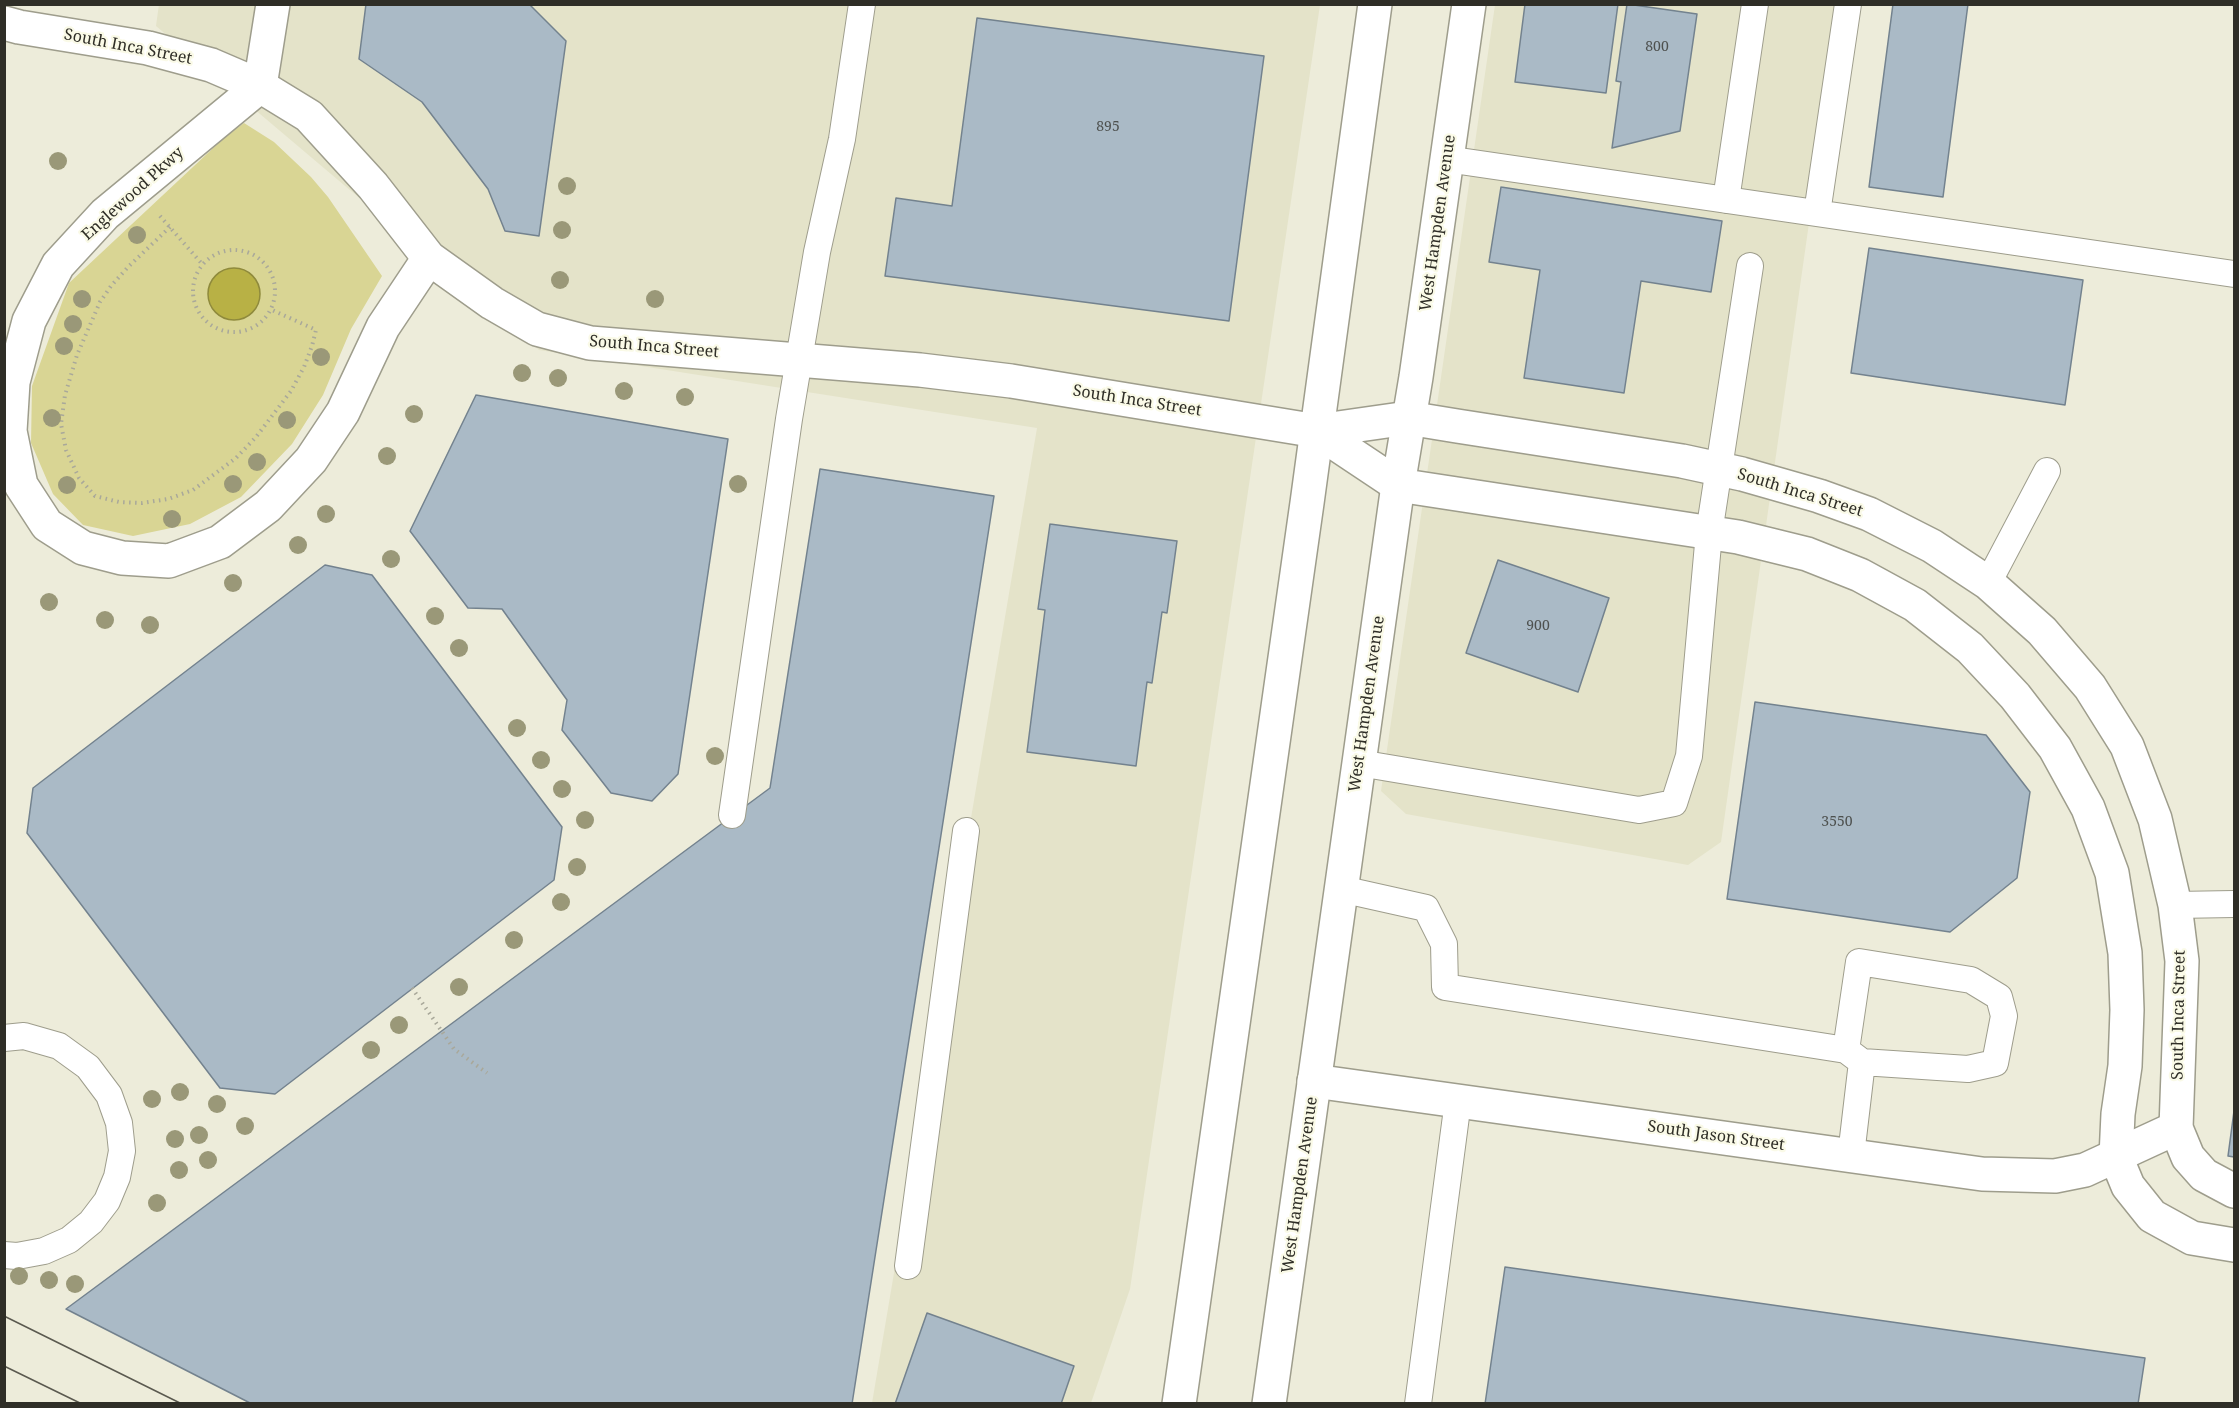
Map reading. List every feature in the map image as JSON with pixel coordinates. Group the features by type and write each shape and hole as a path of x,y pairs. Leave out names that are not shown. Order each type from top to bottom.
{"main road":[{"path":"260,86 273,4"},
{"path":"1179,1404 1375,4"},
{"name":"West Hampden Avenue","path":"1269,1404 1398,484 1416,377 1469,4"},
{"name":"South Inca Street","path":"9,26 148,48 211,65 260,86 309,116 373,186 429,258 492,303 537,329 590,343 920,370 1011,381 1317,431 1408,418 1670,459 1718,469 1819,496 1869,514 1932,546 1988,583 2042,631 2090,687 2127,746 2156,819 2175,905 2182,961 2176,1128"},
{"name":"Englewood Pkwy","path":"260,86 105,214 58,265 29,321 13,382 10,431 21,485 47,525 83,548 122,558 168,561 220,542 268,507 311,460 343,412 383,327 429,258"},
{"name":"South Inca Street","path":"1317,431 1398,484 1709,532 1807,554 1860,575 1915,605 1970,648 2015,696 2055,748 2088,808 2112,873 2125,953 2127,1010 2125,1066 2118,1114 2116,1156"},
{"name":"South Jason Street","path":"1314,1081 1982,1174 2055,1176 2075,1172 2176,1128"},
{"path":"2176,1128 2188,1157 2204,1175 2235,1191"},
{"path":"2116,1156 2128,1186 2152,1216 2192,1238 2235,1245"}],"lane":[{"path":"732,815 799,361 817,252 842,139 861,4"},
{"path":"1726,200 1755,4"},
{"path":"1818,213 1848,4"},
{"path":"1446,159 2235,274"},
{"path":"1359,763 1639,810 1674,803 1689,756 1709,532 1750,266"},
{"path":"1988,583 2047,471"},
{"path":"908,1266 966,831"},
{"path":"1341,889 1426,908 1444,944 1445,987 1854,1056 1968,1069 1995,1063 2004,1016 1999,997 1971,980 1859,962 1854,1056 1851,1155"},
{"path":"2175,905 2235,904"},
{"path":"4,1038 24,1036 59,1046 88,1067 109,1095 119,1122 122,1151 117,1177 107,1201 91,1222 69,1240 44,1251 17,1256 4,1255"},
{"path":"1418,1404 1458,1101"}],"path":[{"path":"203,265 170,227 111,286 96,310 77,355 65,395 61,424 66,450 79,478 95,496 119,502 142,503 168,499 193,490 236,458 256,437 291,391 304,367 316,330 270,309"},
{"path":"239,250 252,254 262,262 271,273 274,299 261,322 250,329 236,332 223,331 211,325 201,315 195,303 196,276 203,265 213,256 225,251 239,250"},
{"path":"412,988 454,1049 487,1073"}],"shaded area":[{"path":"159,4 1320,5 1130,1289 1091,1403 872,1403 1037,428 539,350 156,26"},
{"path":"1495,5 1840,5 1721,842 1688,865 1406,814 1381,791"},
{"path":"244,123 274,142 311,177 328,197 382,276 351,329 323,395 292,444 241,497 190,524 133,536 83,525 53,494 31,443 32,386 69,283 225,137"},
{"path":"229,268 239,268 253,275 260,294 253,313 239,320 229,320 219,316 212,309 208,299 208,289 212,279 219,272"}],"building":[{"path":"366,4 529,4 566,41 539,236 505,231 488,189 422,102 359,59"},
{"path":"1525,4 1618,4 1606,93 1515,82"},
{"path":"1627,4 1697,14 1680,131 1612,148 1621,82 1616,81"},
{"path":"1893,4 1968,4 1943,197 1869,187"},
{"path":"977,18 1264,56 1229,321 885,276 896,198 952,206"},
{"path":"1501,187 1722,221 1711,292 1641,281 1624,393 1524,378 1540,270 1489,262"},
{"path":"1869,248 2083,280 2065,405 1851,373"},
{"path":"476,395 728,439 678,774 652,801 611,793 562,730 567,700 502,609 468,608 410,531"},
{"path":"820,469 994,496 852,1404 252,1404 66,1309 770,788"},
{"path":"1050,524 1177,541 1167,613 1162,612 1152,683 1147,682 1136,766 1027,752 1045,610 1038,609"},
{"path":"1498,560 1609,598 1578,692 1466,653"},
{"path":"325,565 372,575 562,827 554,880 275,1094 220,1088 27,833 33,788"},
{"path":"1755,702 1986,735 2030,792 2017,878 1950,932 1727,899"},
{"path":"2234,1111 2234,1157 2228,1156"},
{"path":"1505,1267 2145,1358 2138,1404 1485,1404"},
{"path":"927,1313 1074,1366 1061,1404 895,1404"}],"tram line":[{"path":"4,1316 182,1404"},
{"path":"4,1366 82,1404"}]}
